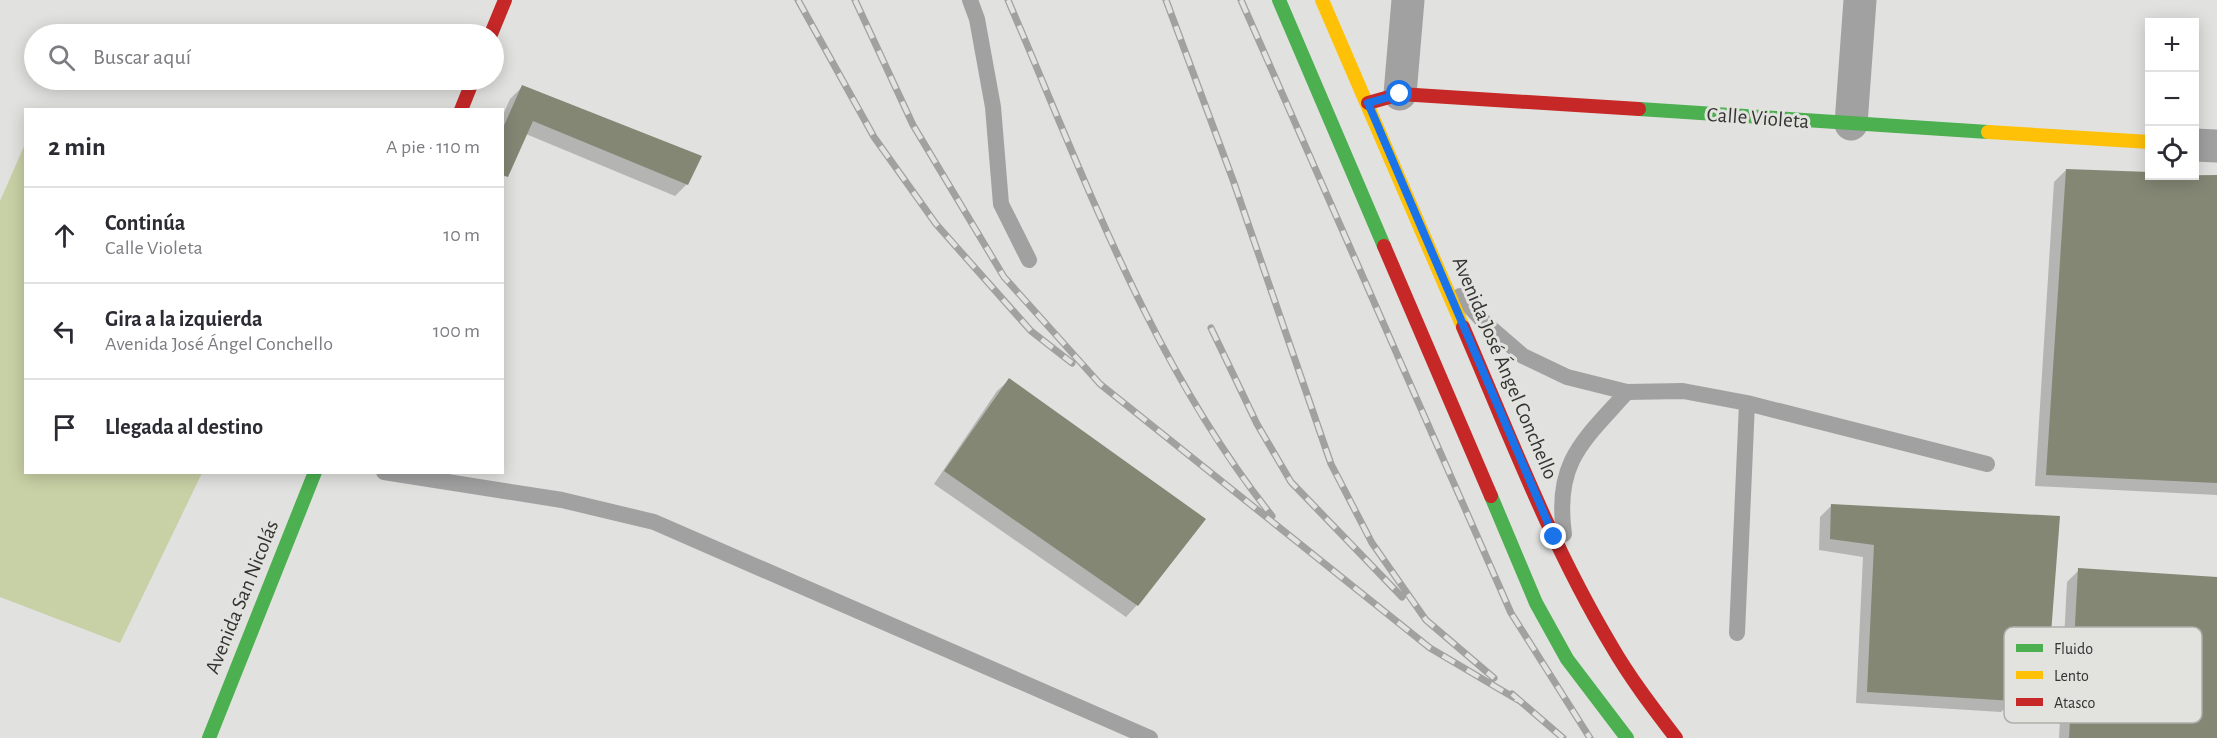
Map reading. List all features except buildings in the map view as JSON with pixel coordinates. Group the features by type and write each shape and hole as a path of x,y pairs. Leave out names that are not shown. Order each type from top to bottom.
{"main road":[{"path":"495,24 505,0"},
{"path":"1279,0 1536,603 1567,659 1627,738"},
{"name":"Avenida José Ángel Conchello","path":"1322,0 1568,564 1616,653 1676,738"},
{"path":"462,108 469,90"},
{"name":"Calle Violeta","path":"1368,103 1400,94 2145,142"},
{"name":"Avenida San Nicolás","path":"209,738 314,474"}],"street":[{"path":"1400,94 1408,0"},
{"path":"1851,124 1860,0"},
{"path":"2199,144 2217,146"}],"lane":[{"path":"970,0 977,19 993,107 1001,204 1029,260"},
{"path":"1444,280 1486,324 1522,356 1567,377 1627,392 1683,392 1747,403 1987,464"},
{"path":"1568,564 1561,515 1562,481 1580,444 1627,392"},
{"path":"1737,633 1747,403"},
{"path":"397,474 562,500 654,522 1150,738"}],"green space":[{"path":"24,146 24,474 202,474 120,643 0,597 0,201"}],"railway":[{"path":"798,0 874,137 936,224 1031,331 1072,363"},
{"path":"855,0 913,125 1004,277 1100,384 1430,648 1518,700"},
{"path":"1008,0 1093,201 1155,332 1190,396 1229,457 1272,516"},
{"path":"1166,0 1233,180 1331,464 1372,543 1426,620 1494,678"},
{"path":"1241,0 1511,613 1590,738"},
{"path":"1211,328 1257,424 1291,482 1402,597"},
{"path":"1512,694 1563,738"}],"traffic: fast":[{"path":"1279,0 1384,246"},
{"path":"1639,109 1988,132"},
{"path":"209,738 314,474"},
{"path":"1491,496 1536,603 1567,659 1627,738"}],"traffic: slow":[{"path":"1322,0 1463,327"},
{"path":"1988,132 2145,142"}],"traffic: jam":[{"path":"495,24 505,0"},
{"path":"462,108 469,90"},
{"path":"1368,103 1400,94 1639,109"},
{"path":"1384,246 1491,496"},
{"path":"1463,327 1532,489 1589,607 1618,657 1676,738"}],"route":[{"path":"1400,94 1368,103 1554,537"}]}
